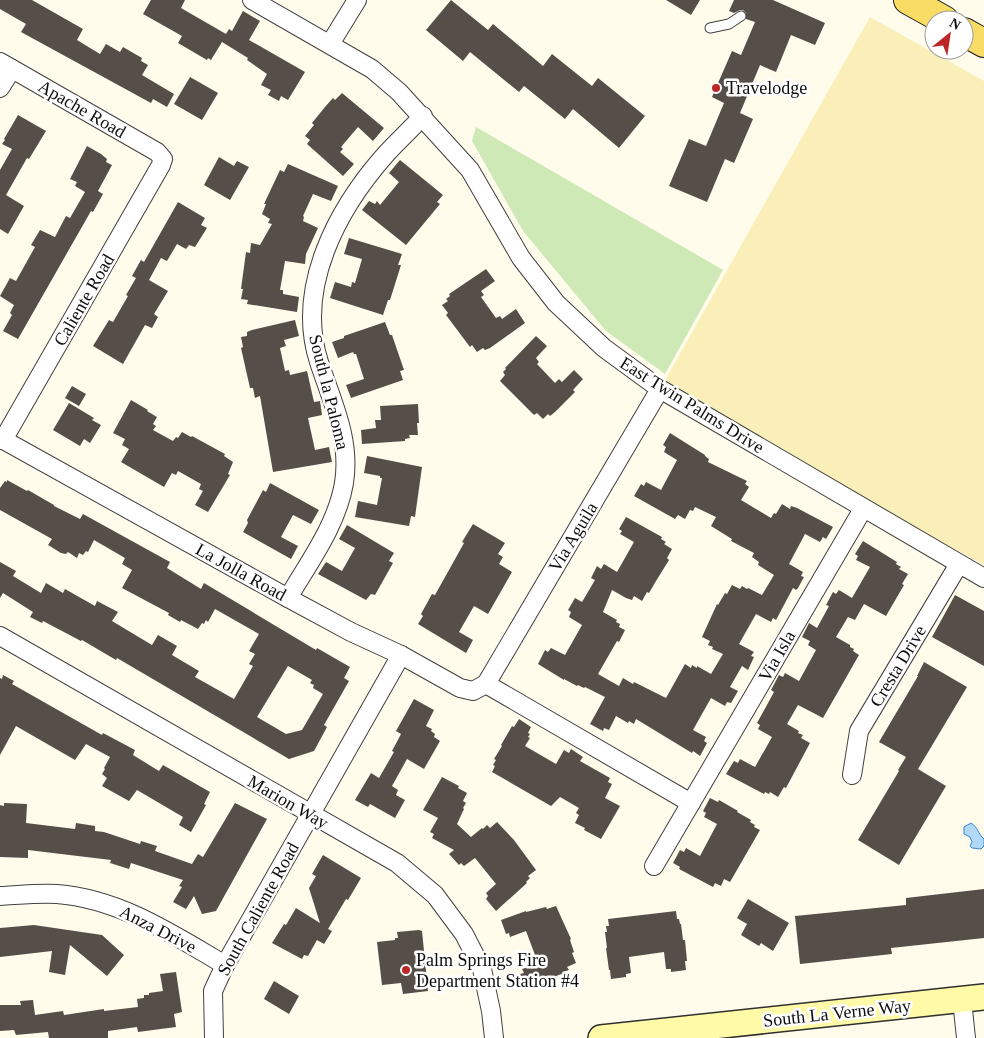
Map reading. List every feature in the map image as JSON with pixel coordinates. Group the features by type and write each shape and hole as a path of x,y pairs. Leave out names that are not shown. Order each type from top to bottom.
{"street":[{"name":"East Twin Palms Drive","path":"252,0 372,69 399,92 423,116 470,170 521,258 556,303 604,348 660,389 984,578"},
{"path":"330,44 357,0"},
{"path":"0,88 6,65"},
{"name":"Apache Road","path":"6,65 157,152 163,159"},
{"name":"South la Paloma","path":"288,598 334,519 344,483 346,452 341,424 318,359 312,327 312,297 321,260 337,225 357,191 385,155 423,116"},
{"name":"Caliente Road","path":"2,439 163,159"},
{"name":"Via Aguila","path":"486,684 660,389"},
{"name":"La Jolla Road","path":"2,439 288,598 352,632 401,654 460,688 473,691 486,684"},
{"name":"Via Isla","path":"654,866 863,509"},
{"name":"Cresta Drive","path":"852,775 859,731 959,564"},
{"name":"Marion Way","path":"0,636 396,863 435,895 464,934 482,969 491,1011 494,1038"},
{"name":"South Caliente Road","path":"214,1038 212,991 224,965 401,654"},
{"path":"486,684 691,803"},
{"name":"Anza Drive","path":"0,896 57,894 104,902 148,920 224,965"},
{"path":"966,1038 973,998"},
{"name":"South La Verne Way","path":"601,1038 973,998"}],"lane":[{"path":"710,28 729,24 741,16"}],"green space":[{"path":"476,127 723,270 665,374 606,331 523,231 472,141"}],"sand":[{"path":"870,17 924,47 924,60 947,60 984,81 984,565 887,512 664,382"}],"water":[{"path":"971,823 984,839 984,846 981,849 972,848 970,846 972,842 970,837 964,834 964,827"}],"building":[{"path":"0,0 32,0 83,29 77,40 100,54 106,44 120,52 123,47 142,58 141,61 148,65 142,75 174,94 167,107 153,99 151,103 21,32 26,24 0,9"},
{"path":"151,0 185,0 181,8 226,34 229,29 232,31 243,11 260,21 249,40 305,72 288,100 281,96 279,101 268,95 271,90 261,85 267,74 247,60 248,58 222,42 211,60 208,58 207,60 178,43 182,36 143,14"},
{"path":"451,0 488,30 493,24 543,66 552,54 592,86 598,78 645,116 619,148 573,109 565,119 524,86 519,92 470,52 463,61 426,30"},
{"path":"666,0 700,0 691,15"},
{"path":"734,0 773,0 825,23 815,45 791,35 776,72 760,65 740,113 753,119 734,163 725,159 707,202 669,186 689,139 706,146 724,103 712,97 732,51 741,55 755,22 746,19 746,13 743,10 734,13 729,11"},
{"path":"190,77 218,93 202,120 174,104"},
{"path":"342,93 384,128 373,141 358,127 341,147 343,149 340,152 354,164 343,176 307,144 310,140 305,136 314,125 312,123 325,107 333,98 335,100"},
{"path":"18,115 46,131 29,159 27,158 6,195 24,206 8,234 0,229 0,170 12,149 2,144"},
{"path":"87,146 101,154 107,159 106,162 112,165 98,191 103,194 93,212 91,211 18,339 3,331 12,315 10,313 14,305 0,296 10,278 16,281 35,247 31,245 40,230 55,237 66,216 70,218 85,192 75,186 77,182 70,179"},
{"path":"219,157 234,166 237,161 249,167 230,200 204,185"},
{"path":"400,160 443,195 437,202 440,204 406,245 362,210 369,201 375,204 377,201 380,205 399,182 389,173"},
{"path":"288,164 338,186 331,201 313,194 303,216 303,221 318,228 306,254 305,264 285,261 280,290 283,290 283,294 299,297 297,312 247,304 248,300 241,299 246,252 250,253 251,243 260,245 272,224 268,223 270,219 262,214 266,204 264,204 280,170 284,172"},
{"path":"178,202 205,218 201,225 207,228 195,247 189,245 186,249 177,244 167,261 161,258 149,280 168,291 154,314 158,317 152,328 145,325 123,364 93,346 109,320 113,322 136,278 132,276 141,260 144,262"},
{"path":"349,238 402,254 398,265 401,265 390,300 388,300 383,315 330,298 335,282 351,287 352,282 355,283 362,259 344,254"},
{"path":"486,269 495,281 481,291 484,295 481,297 496,318 500,316 502,319 516,309 525,323 490,348 485,350 483,348 477,352 472,345 470,347 446,315 448,313 442,305 448,301 446,299 450,296 449,294"},
{"path":"295,320 299,336 284,340 286,346 280,348 285,371 289,370 290,375 307,371 314,402 320,401 322,415 308,418 315,450 329,447 332,462 273,472 260,396 255,398 253,388 250,388 241,348 243,347 241,337 247,336 247,332 252,330"},
{"path":"385,322 390,335 392,335 404,370 400,371 403,380 351,398 346,385 364,379 356,354 353,352 338,358 332,342"},
{"path":"536,336 547,346 536,358 539,362 537,364 555,383 559,379 562,382 574,370 583,379 573,390 575,392 555,412 550,416 548,414 543,419 537,413 534,415 500,381 505,375 503,372 505,368"},
{"path":"72,386 86,394 79,406 65,398"},
{"path":"131,400 157,417 153,424 156,426 153,430 173,441 182,432 192,436 225,454 224,456 233,462 228,474 230,475 208,512 195,505 203,491 199,489 201,484 178,471 176,475 172,473 164,487 121,462 129,449 122,445 125,439 113,433"},
{"path":"69,403 94,418 92,420 101,425 90,443 84,439 80,446 53,430"},
{"path":"418,404 418,435 409,435 410,438 405,439 405,441 362,444 361,430 376,428 375,420 381,420 380,406"},
{"path":"670,433 705,455 709,459 708,462 747,481 745,484 749,487 741,500 771,518 782,504 790,509 791,506 797,508 833,527 826,539 823,537 820,542 805,534 789,564 803,572 801,576 804,577 796,590 793,588 776,620 773,618 771,622 756,614 739,644 754,652 751,656 754,657 748,670 742,666 730,687 738,691 731,703 727,702 725,706 711,698 693,730 706,737 704,741 707,743 700,756 636,719 634,724 629,721 628,723 616,716 609,730 604,728 603,731 590,724 605,697 585,687 577,686 564,680 538,664 545,650 548,652 551,648 565,655 582,625 569,617 571,612 568,610 575,598 582,602 595,580 591,578 597,566 601,569 604,564 617,572 634,542 620,534 622,531 619,529 626,517 662,537 661,539 666,542 664,544 672,549 667,558 669,560 642,601 634,596 632,600 626,598 612,590 603,612 617,620 616,622 620,624 619,627 625,630 598,674 619,686 623,678 666,698 685,664 691,668 692,665 697,668 697,666 711,674 723,654 712,649 713,647 708,645 710,641 702,637 717,604 725,593 727,594 732,585 740,589 742,586 748,588 762,595 774,575 758,565 759,562 752,557 754,553 731,541 732,539 711,526 716,517 695,507 693,511 690,510 685,519 678,515 675,519 634,496 641,484 644,486 646,482 661,490 677,460 664,452 666,447 663,445"},
{"path":"367,456 422,467 415,517 411,516 409,526 355,517 358,501 377,505 382,478 364,473"},
{"path":"7,480 28,490 80,519 83,514 170,562 167,568 201,589 204,583 316,650 317,648 350,667 344,678 349,681 324,725 327,727 314,751 289,759 117,658 116,660 82,640 43,621 42,623 30,617 33,612 3,593 0,598 0,562 16,571 13,576 41,593 46,583 63,593 65,589 95,606 97,601 118,612 112,621 152,645 158,635 177,646 172,655 199,671 195,677 234,699 253,666 249,664 255,654 249,651 259,634 215,609 208,622 206,620 198,629 181,620 180,622 168,615 169,613 122,588 132,570 122,564 125,558 94,540 88,552 86,551 83,555 79,553 77,558 68,552 66,554 61,553 48,545 52,539 0,510 0,488 5,481 7,482","holes":["288,666 312,680 310,683 314,685 313,688 323,694 302,730 286,734 257,717"]},
{"path":"270,483 319,510 311,524 293,515 281,537 298,546 291,559 243,532 248,523 247,520 263,490 266,492"},
{"path":"473,524 505,543 498,554 503,557 499,564 512,572 488,614 474,606 459,632 473,640 466,653 418,624 423,616 421,614 432,594 435,595"},
{"path":"347,525 394,553 389,561 393,563 375,595 371,594 366,600 318,574 326,562 342,571 355,548 339,539"},
{"path":"863,541 897,562 896,564 901,567 899,569 908,574 902,584 904,585 886,616 864,604 855,620 848,617 836,637 850,645 854,649 853,651 859,655 823,718 798,705 787,724 799,731 798,733 803,735 801,738 810,743 786,788 784,787 778,797 770,792 769,794 765,792 764,794 726,774 734,761 738,763 740,759 755,767 772,737 758,729 760,725 757,723 774,692 771,690 779,675 783,677 785,673 799,681 816,650 808,645 810,641 802,637 809,623 817,628 829,606 826,605 833,592 836,594 839,590 852,598 870,567 856,560 858,556 855,554"},
{"path":"955,595 984,611 984,666 932,637"},
{"path":"924,662 967,687 918,769 946,786 899,865 858,840 906,757 879,742 918,676"},
{"path":"3,675 14,681 12,684 102,735 103,733 135,750 133,755 159,771 163,765 210,792 204,804 206,805 191,832 179,825 183,817 137,790 129,801 102,786 107,778 102,774 110,757 86,744 75,760 16,726 0,755 0,678 2,679"},
{"path":"414,699 434,710 426,726 432,729 431,731 435,734 434,737 440,741 424,769 407,759 392,786 398,790 396,795 405,800 395,818 370,804 368,807 355,800 371,773 379,778 394,752 392,751 401,734 396,731"},
{"path":"519,719 531,727 528,733 530,738 525,746 556,764 564,750 569,753 571,749 583,757 580,761 610,778 608,782 612,784 605,798 620,806 601,839 575,823 579,815 576,813 579,808 560,797 551,806 492,772 496,760 494,759 501,745 512,726 514,727"},
{"path":"442,777 459,786 458,788 467,793 463,801 466,803 457,824 471,837 487,825 490,828 497,822 514,840 536,870 528,876 530,878 527,883 496,911 486,899 488,896 486,893 496,884 475,858 464,866 461,863 459,865 449,854 454,850 432,838 434,834 430,832 438,818 423,810"},
{"path":"710,798 718,802 719,800 738,811 751,820 750,822 755,825 754,827 760,830 730,882 724,879 721,886 715,883 713,887 679,869 680,867 673,863 680,850 684,852 686,848 700,856 717,824 704,817 706,813 703,811"},
{"path":"4,803 27,804 26,823 75,829 76,823 95,826 95,831 104,832 140,844 141,841 157,846 155,851 192,864 198,854 203,857 235,803 267,819 216,911 202,914 194,896 186,909 173,902 182,887 179,886 183,880 131,863 129,869 110,863 111,860 28,850 28,858 0,857 0,805 4,806"},
{"path":"323,855 361,878 328,929 332,931 324,944 317,940 308,956 304,955 302,959 272,943 296,908 320,923 309,888 316,876 312,874"},
{"path":"984,889 984,938 891,948 892,954 800,964 795,916 906,905 906,898"},
{"path":"748,899 789,923 773,951 761,943 759,946 741,935 747,924 737,918"},
{"path":"556,906 571,939 574,952 572,953 576,963 567,967 569,970 564,973 525,988 520,974 524,973 522,969 538,963 526,931 510,937 509,933 506,934 501,920 526,911"},
{"path":"676,911 677,919 679,919 681,924 683,940 685,940 686,970 671,972 671,969 666,969 664,952 629,957 631,973 626,974 626,977 611,979 605,932 607,932 606,926 609,926 608,919"},
{"path":"34,925 102,935 124,955 107,976 70,945 65,975 49,972 52,951 0,957 0,928"},
{"path":"422,931 428,991 403,994 401,983 382,985 377,942 395,940 395,938 398,938 397,932"},
{"path":"176,972 182,1012 174,1014 176,1027 138,1032 137,1027 108,1031 108,1038 49,1038 48,1032 16,1035 14,1030 0,1031 0,1005 21,1005 20,1001 33,1000 35,1015 63,1011 64,1015 104,1009 104,1011 138,1007 137,999 144,998 144,995 149,995 149,993 163,991 160,974"},
{"path":"274,981 299,996 289,1014 264,999"}],"place":[{"name":"Travelodge","path":"716,88"},
{"name":"Palm Springs Fire Department Station #4","path":"406,970"}]}
